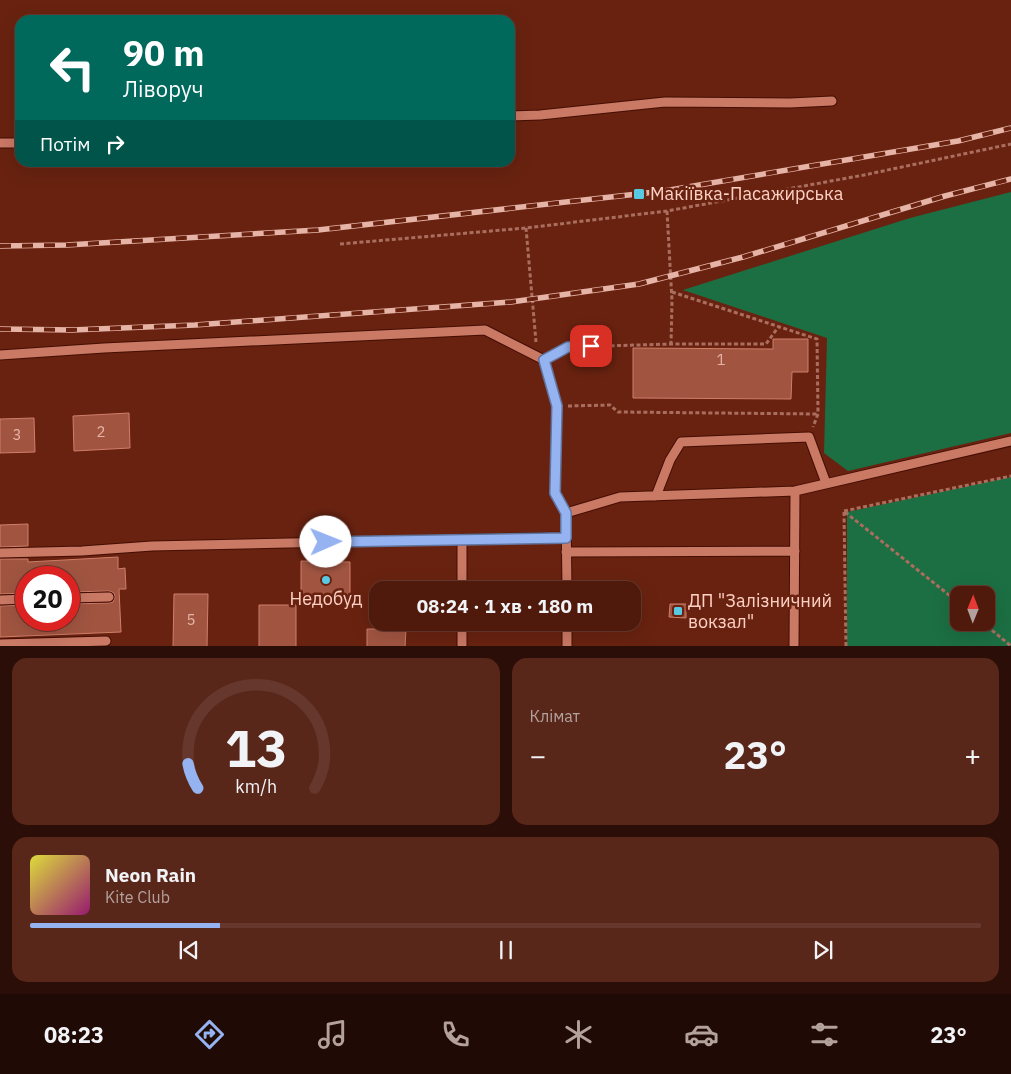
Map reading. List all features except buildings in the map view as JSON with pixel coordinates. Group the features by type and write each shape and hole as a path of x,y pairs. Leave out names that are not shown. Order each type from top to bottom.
{"street":[{"path":"515,116 665,102 790,103 832,100"},
{"path":"0,143 15,142"},
{"path":"0,355 143,346 485,330 544,360 557,406 555,493 566,513 567,581"},
{"path":"544,360 568,347 591,346"},
{"path":"656,496 670,460 681,442 809,437 826,483"},
{"path":"566,513 620,497 795,490 1011,441"},
{"path":"794,646 795,490"},
{"path":"0,553 82,551 152,546 566,538"},
{"path":"462,540 462,581"},
{"path":"566,552 794,551"},
{"path":"80,598 109,597"},
{"path":"0,600 15,600"},
{"path":"462,631 462,646"},
{"path":"567,631 567,646"},
{"path":"0,644 106,641"}],"path":[{"path":"340,244 526,228 667,211 864,175 1011,144"},
{"path":"667,211 672,292 671,344"},
{"path":"526,228 536,342"},
{"path":"672,292 817,339 818,414 809,437"},
{"path":"591,346 766,344 779,326"},
{"path":"557,406 610,405 618,412 818,414"},
{"path":"844,511 1011,476"},
{"path":"844,511 950,596"},
{"path":"844,511 846,646"},
{"path":"993,631 1011,646"}],"green space":[{"path":"1011,192 1011,433 848,471 824,453 827,338 683,290 910,218"},
{"path":"1011,477 1011,646 847,646 847,512"}],"railway":[{"path":"0,246 67,245 318,230 664,191 958,141 1011,128"},
{"path":"0,329 72,330 195,325 511,302 639,284 743,257 945,196 1011,179"}],"place":[{"name":"Макіївка-Пасажирська","path":"639,194"},
{"name":"Недобуд","path":"326,580"},
{"name":"ДП \"Залізничний вокзал\"","path":"678,611"}],"route":[{"path":"326,542 566,538 566,513 555,493 557,406 544,360 568,347 591,346"}]}
